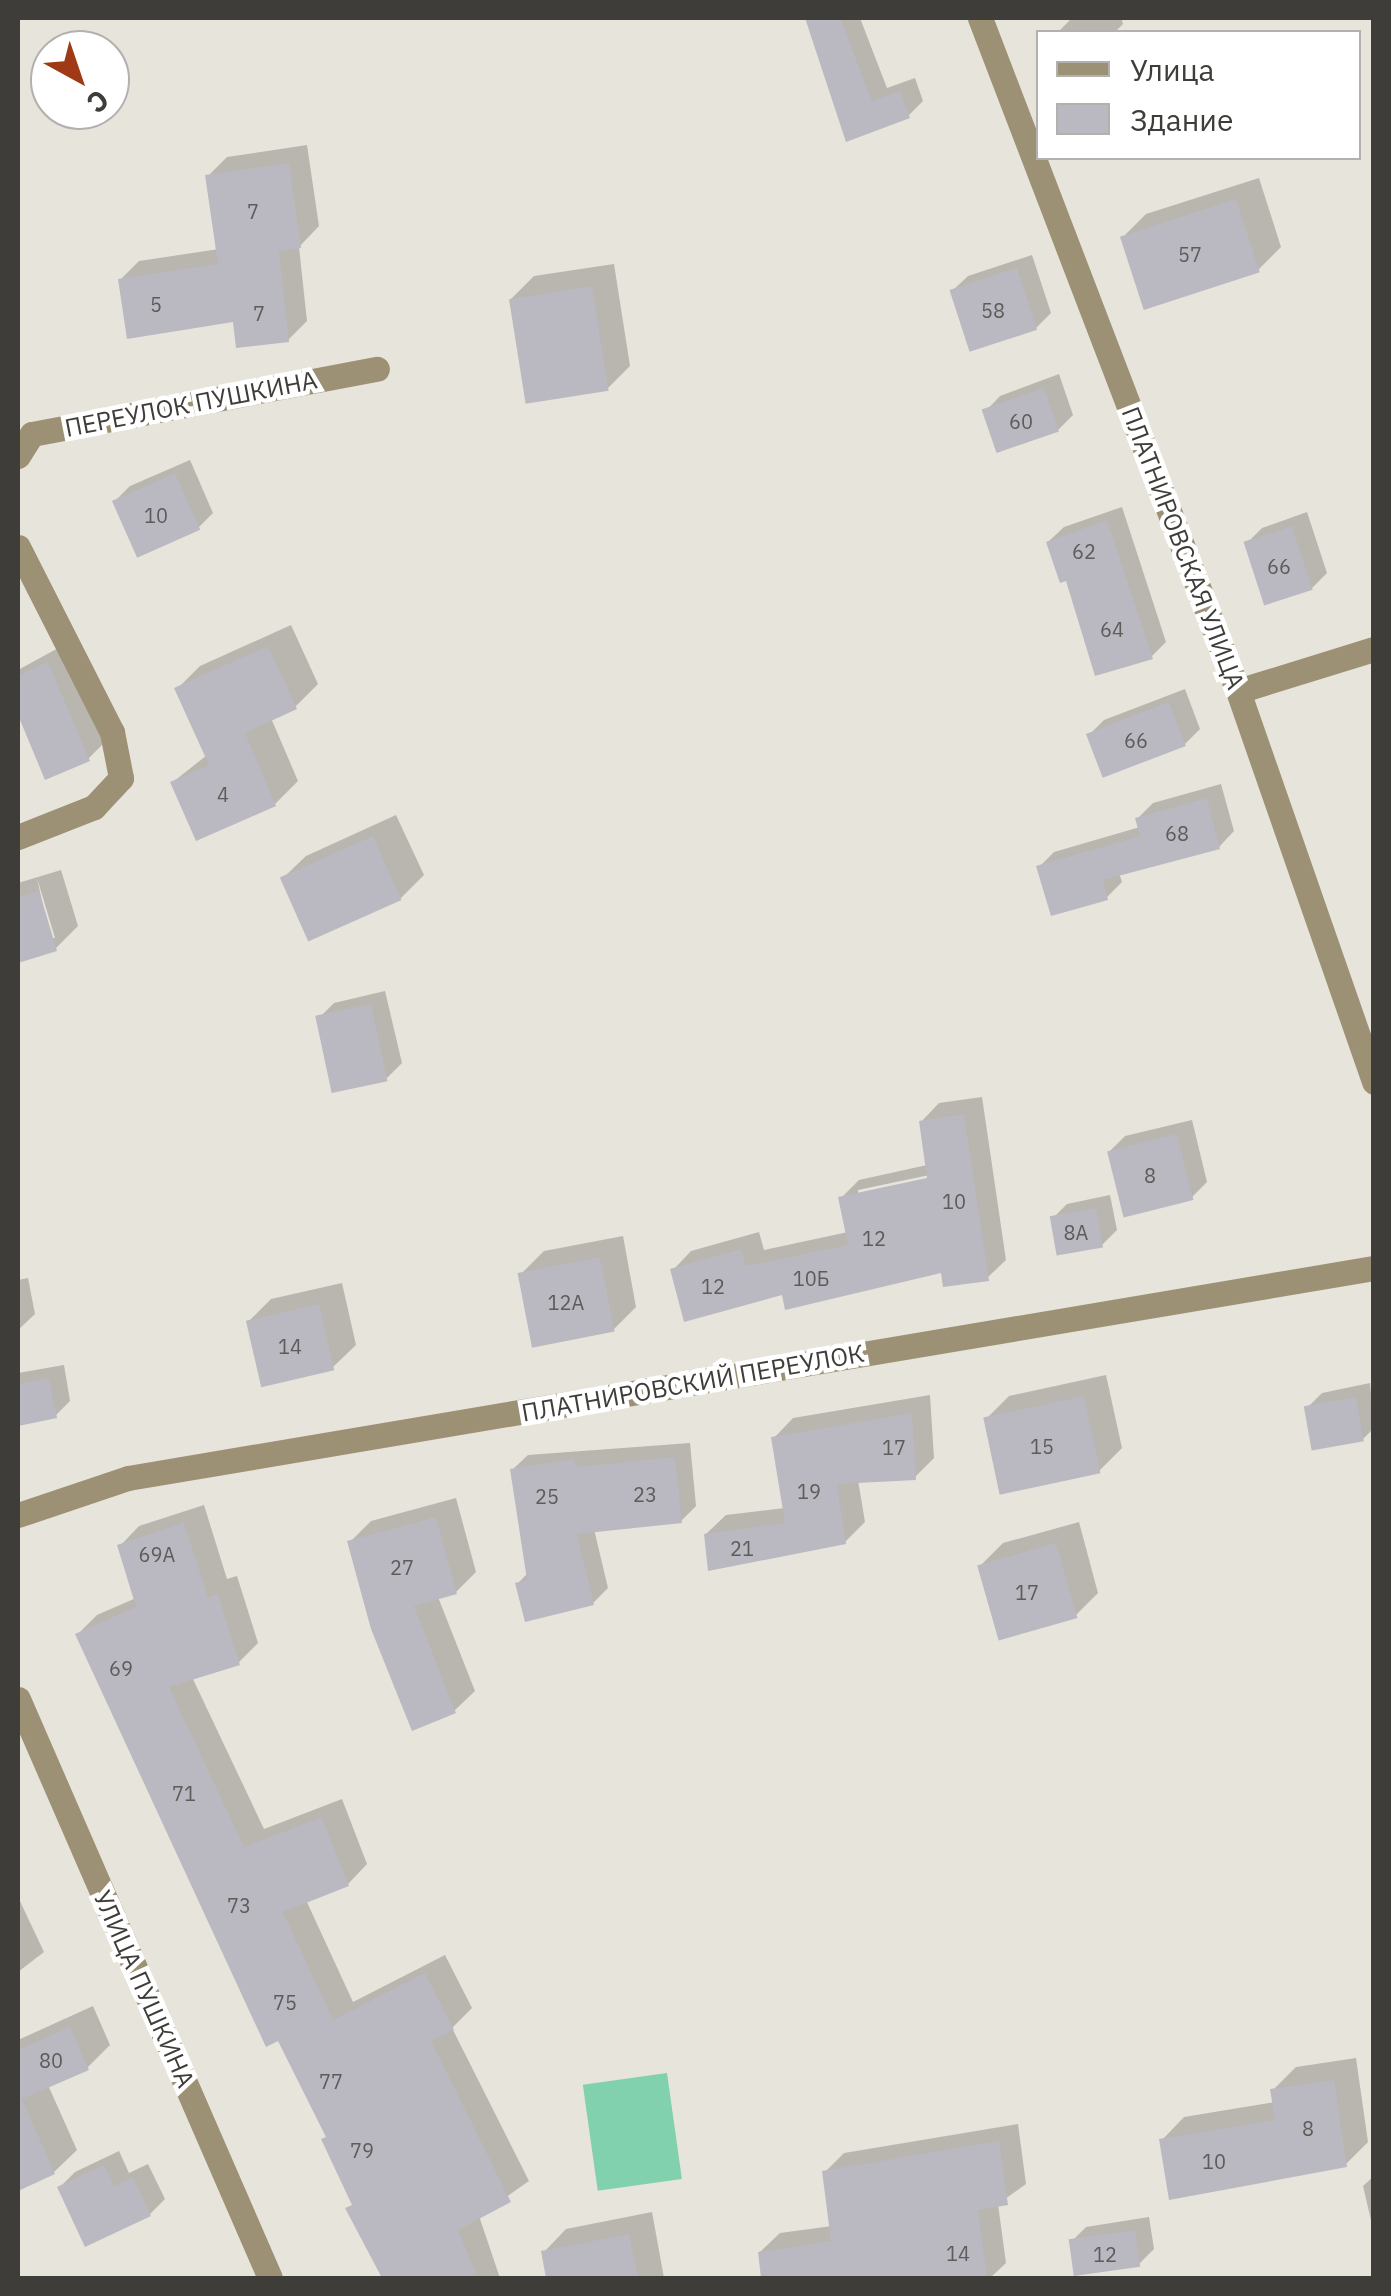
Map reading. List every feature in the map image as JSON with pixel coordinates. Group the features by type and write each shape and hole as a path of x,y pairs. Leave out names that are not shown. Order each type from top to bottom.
{"street":[{"name":"ПЛАТНИРОВСКАЯ УЛИЦА","path":"980,18 1238,691 1374,1082"},
{"name":"ПЕРЕУЛОК ПУШКИНА","path":"18,456 32,434 377,370"},
{"path":"18,548 112,732 122,778 94,807 18,837"},
{"path":"1238,691 1374,649"},
{"name":"ПЛАТНИРОВСКИЙ ПЕРЕУЛОК","path":"18,1516 128,1478 1374,1268"},
{"name":"УЛИЦА ПУШКИНА","path":"18,1699 270,2278"}],"green space":[{"path":"667,2073 682,2179 598,2191 583,2085"}],"building":[{"path":"805,18 840,18 872,101 900,91 910,118 846,142"},
{"path":"289,163 301,248 279,251 289,342 236,348 233,322 127,339 118,279 218,264 205,175"},
{"path":"1236,199 1260,272 1144,310 1120,237"},
{"path":"1017,268 1037,330 970,352 949,290"},
{"path":"592,286 609,391 526,404 509,299"},
{"path":"1044,388 1059,431 997,453 982,409"},
{"path":"175,473 200,530 137,558 112,501"},
{"path":"1107,520 1153,659 1095,676 1066,581 1060,583 1046,542"},
{"path":"1292,526 1313,590 1264,605 1243,542"},
{"path":"268,646 297,709 245,733 276,806 196,841 170,782 209,765 174,688"},
{"path":"48,662 90,761 45,780 18,715 18,675"},
{"path":"1169,702 1186,746 1103,778 1086,734"},
{"path":"1207,798 1220,849 1103,880 1108,900 1051,916 1036,866 1140,836 1135,818"},
{"path":"373,836 401,900 308,941 280,877"},
{"path":"39,891 57,951 18,963 18,897"},
{"path":"371,1004 387,1081 332,1093 315,1016"},
{"path":"964,1114 989,1281 943,1287 941,1273 785,1310 782,1295 684,1322 670,1269 741,1249 746,1266 848,1245 838,1197 927,1178 919,1121"},
{"path":"1177,1134 1193,1200 1124,1217 1107,1151"},
{"path":"1096,1208 1103,1247 1057,1256 1050,1216"},
{"path":"600,1257 615,1332 532,1348 518,1273"},
{"path":"319,1304 334,1370 261,1387 246,1321"},
{"path":"49,1378 57,1418 18,1426 18,1384"},
{"path":"1084,1396 1100,1473 1000,1495 983,1417"},
{"path":"1356,1397 1364,1441 1312,1451 1304,1406"},
{"path":"912,1413 916,1480 837,1484 846,1544 708,1571 704,1534 785,1523 771,1437"},
{"path":"675,1457 682,1523 577,1534 594,1605 525,1622 515,1583 527,1580 510,1469 574,1459 576,1467"},
{"path":"436,1517 457,1594 414,1606 456,1713 412,1731 371,1629 347,1541"},
{"path":"184,1523 208,1597 218,1594 240,1665 169,1687 244,1847 322,1817 349,1886 283,1912 333,2020 425,1973 454,2030 431,2041 511,2202 458,2230 478,2278 382,2278 345,2208 352,2205 321,2139 326,2137 278,2041 266,2047 75,1634 136,1607 117,1545"},
{"path":"1056,1543 1077,1618 999,1641 977,1566"},
{"path":"70,2027 89,2070 22,2099 55,2174 18,2191 18,2050"},
{"path":"1334,2080 1347,2167 1169,2200 1159,2139 1275,2120 1270,2089"},
{"path":"999,2141 1008,2205 978,2210 987,2278 761,2278 758,2252 831,2241 822,2171"},
{"path":"104,2165 114,2186 133,2177 151,2216 85,2247 57,2187"},
{"path":"1135,2230 1140,2267 1074,2276 1069,2239"},
{"path":"629,2234 638,2278 546,2278 541,2251"}]}
